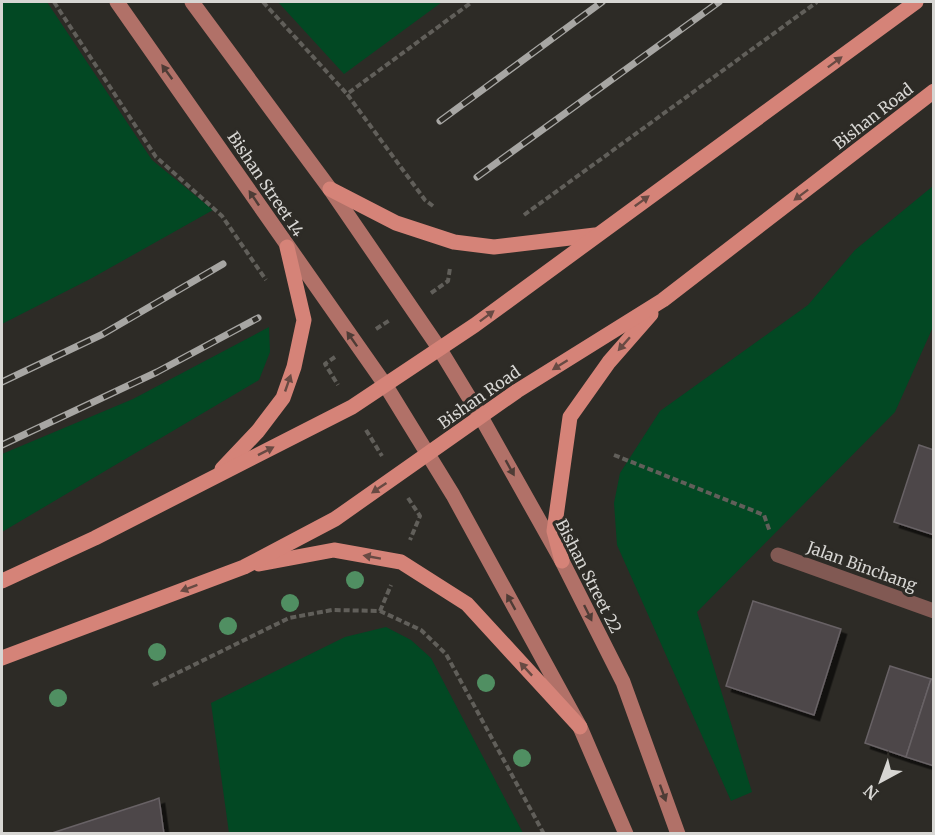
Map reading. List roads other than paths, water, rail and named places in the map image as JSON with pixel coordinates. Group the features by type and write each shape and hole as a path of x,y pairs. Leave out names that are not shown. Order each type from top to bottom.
{"main road":[{"name":"Bishan Street 14","path":"117,2 386,386"},
{"path":"192,2 330,189 439,348"},
{"path":"2,581 95,538 352,407 386,386 475,325 916,2"},
{"name":"Bishan Road","path":"2,658 244,567 334,519 517,391 663,300 933,91"},
{"path":"330,189 396,223 454,242 494,247 595,235"},
{"path":"213,478 258,431 283,398 294,367 304,320 287,247"},
{"path":"562,561 554,531 570,417 609,362 663,300"},
{"name":"Bishan Street 22","path":"439,348 481,417 562,561 622,682 678,834"},
{"path":"386,386 453,495 580,727 626,834"},
{"path":"244,567 334,550 401,562 466,604 580,727"}],"street":[{"name":"Jalan Binchang","path":"778,555 933,611"}],"railway":[{"path":"440,121 602,2"},
{"path":"477,177 719,2"},
{"path":"2,382 103,334 223,264"},
{"path":"2,445 157,372 258,318"}]}
